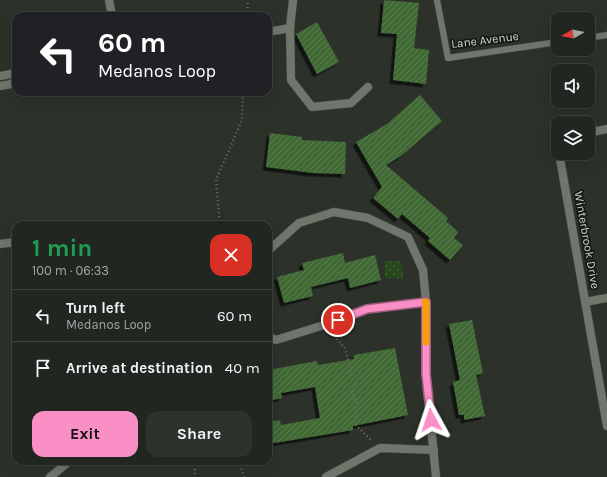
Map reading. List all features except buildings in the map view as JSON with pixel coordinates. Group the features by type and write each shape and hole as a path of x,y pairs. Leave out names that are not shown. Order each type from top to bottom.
{"street":[{"path":"109,0 111,12"},
{"path":"293,0 290,28 291,80 312,107 351,103 368,87"},
{"path":"272,31 290,28"},
{"path":"0,76 12,74"},
{"path":"0,86 12,84"},
{"path":"595,132 607,129"},
{"name":"Winterbrook Drive","path":"560,160 607,426"},
{"path":"272,247 299,223 334,212 368,218 408,237 423,270 426,302 426,374 436,477"},
{"path":"0,244 12,242"},
{"path":"586,302 607,298"},
{"path":"272,338 276,340 324,325 367,309 426,302"},
{"path":"326,477 380,448 434,450"},
{"path":"50,477 65,465"}],"lane":[{"name":"Lane Avenue","path":"437,0 448,58 551,43"},
{"path":"595,37 607,35"}],"path":[{"path":"247,12 248,0"},
{"path":"220,221 216,180 242,120 243,96"},
{"path":"324,325 345,348 352,376 357,383 351,392 358,406 354,414 356,425 380,448"},
{"path":"195,465 195,477"},
{"path":"240,465 244,477"}],"green space":[{"path":"385,261 399,261 403,269 403,278 385,278"}],"slow traffic":[{"path":"425,302 426,342"}],"route":[{"path":"338,320 367,309 426,302 426,374 431,420"}]}
